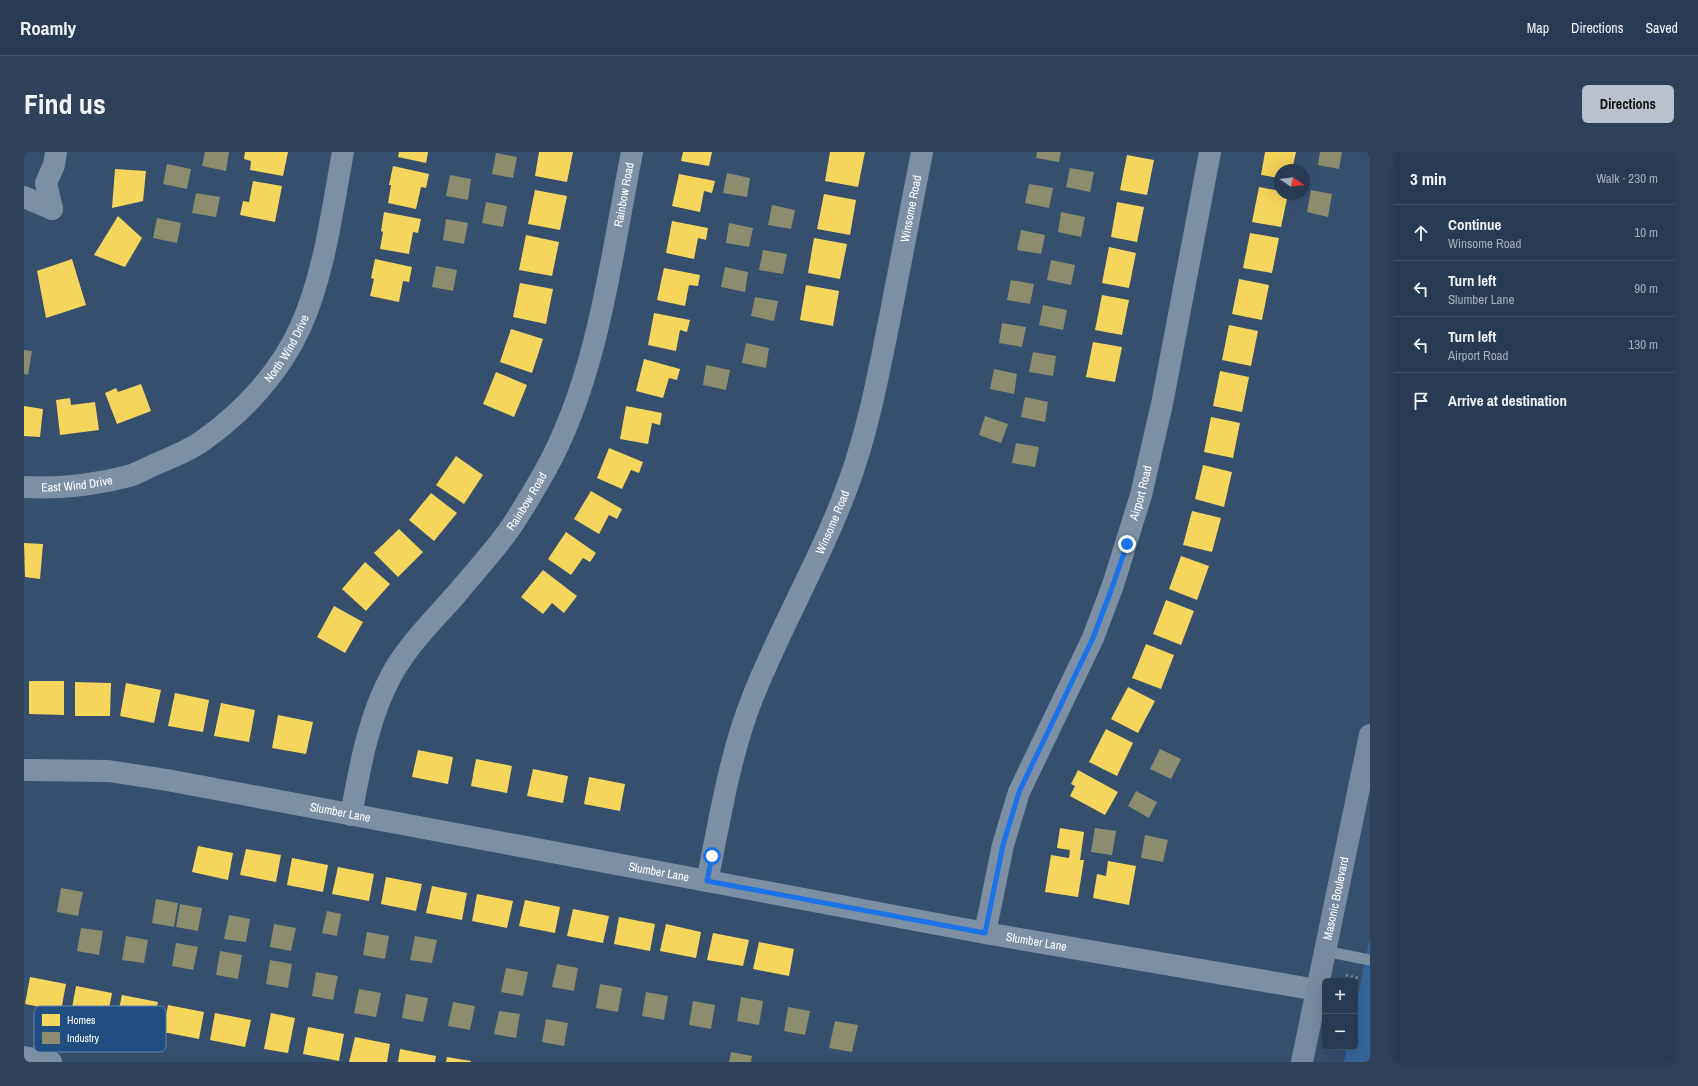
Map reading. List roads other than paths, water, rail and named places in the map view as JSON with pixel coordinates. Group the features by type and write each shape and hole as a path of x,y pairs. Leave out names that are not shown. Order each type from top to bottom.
{"street":[{"path":"24,197 52,209 46,183 54,165 56,152"},
{"name":"North Wind Drive","path":"130,476 168,459 204,440 233,417 260,389 281,361 300,328 317,278 343,152"},
{"name":"Rainbow Road","path":"351,815 367,736 377,704 392,674 409,648 506,534 545,471 563,433 580,391 597,330 632,152"},
{"name":"Winsome Road","path":"707,881 735,751 751,702 770,653 821,552 849,481 866,429 877,382 922,152"},
{"name":"Airport Road","path":"985,933 1003,845 1019,792 1093,638 1127,544 1141,495 1162,404 1210,152"},
{"name":"East Wind Drive","path":"24,487 52,488 86,485 130,476"},
{"name":"Masonic Boulevard","path":"1302,1062 1370,735"},
{"name":"Slumber Lane","path":"24,770 108,771 167,780 985,933 1317,990"},
{"path":"24,1057 51,1062"}],"lane":[{"path":"1325,951 1370,960"}]}
